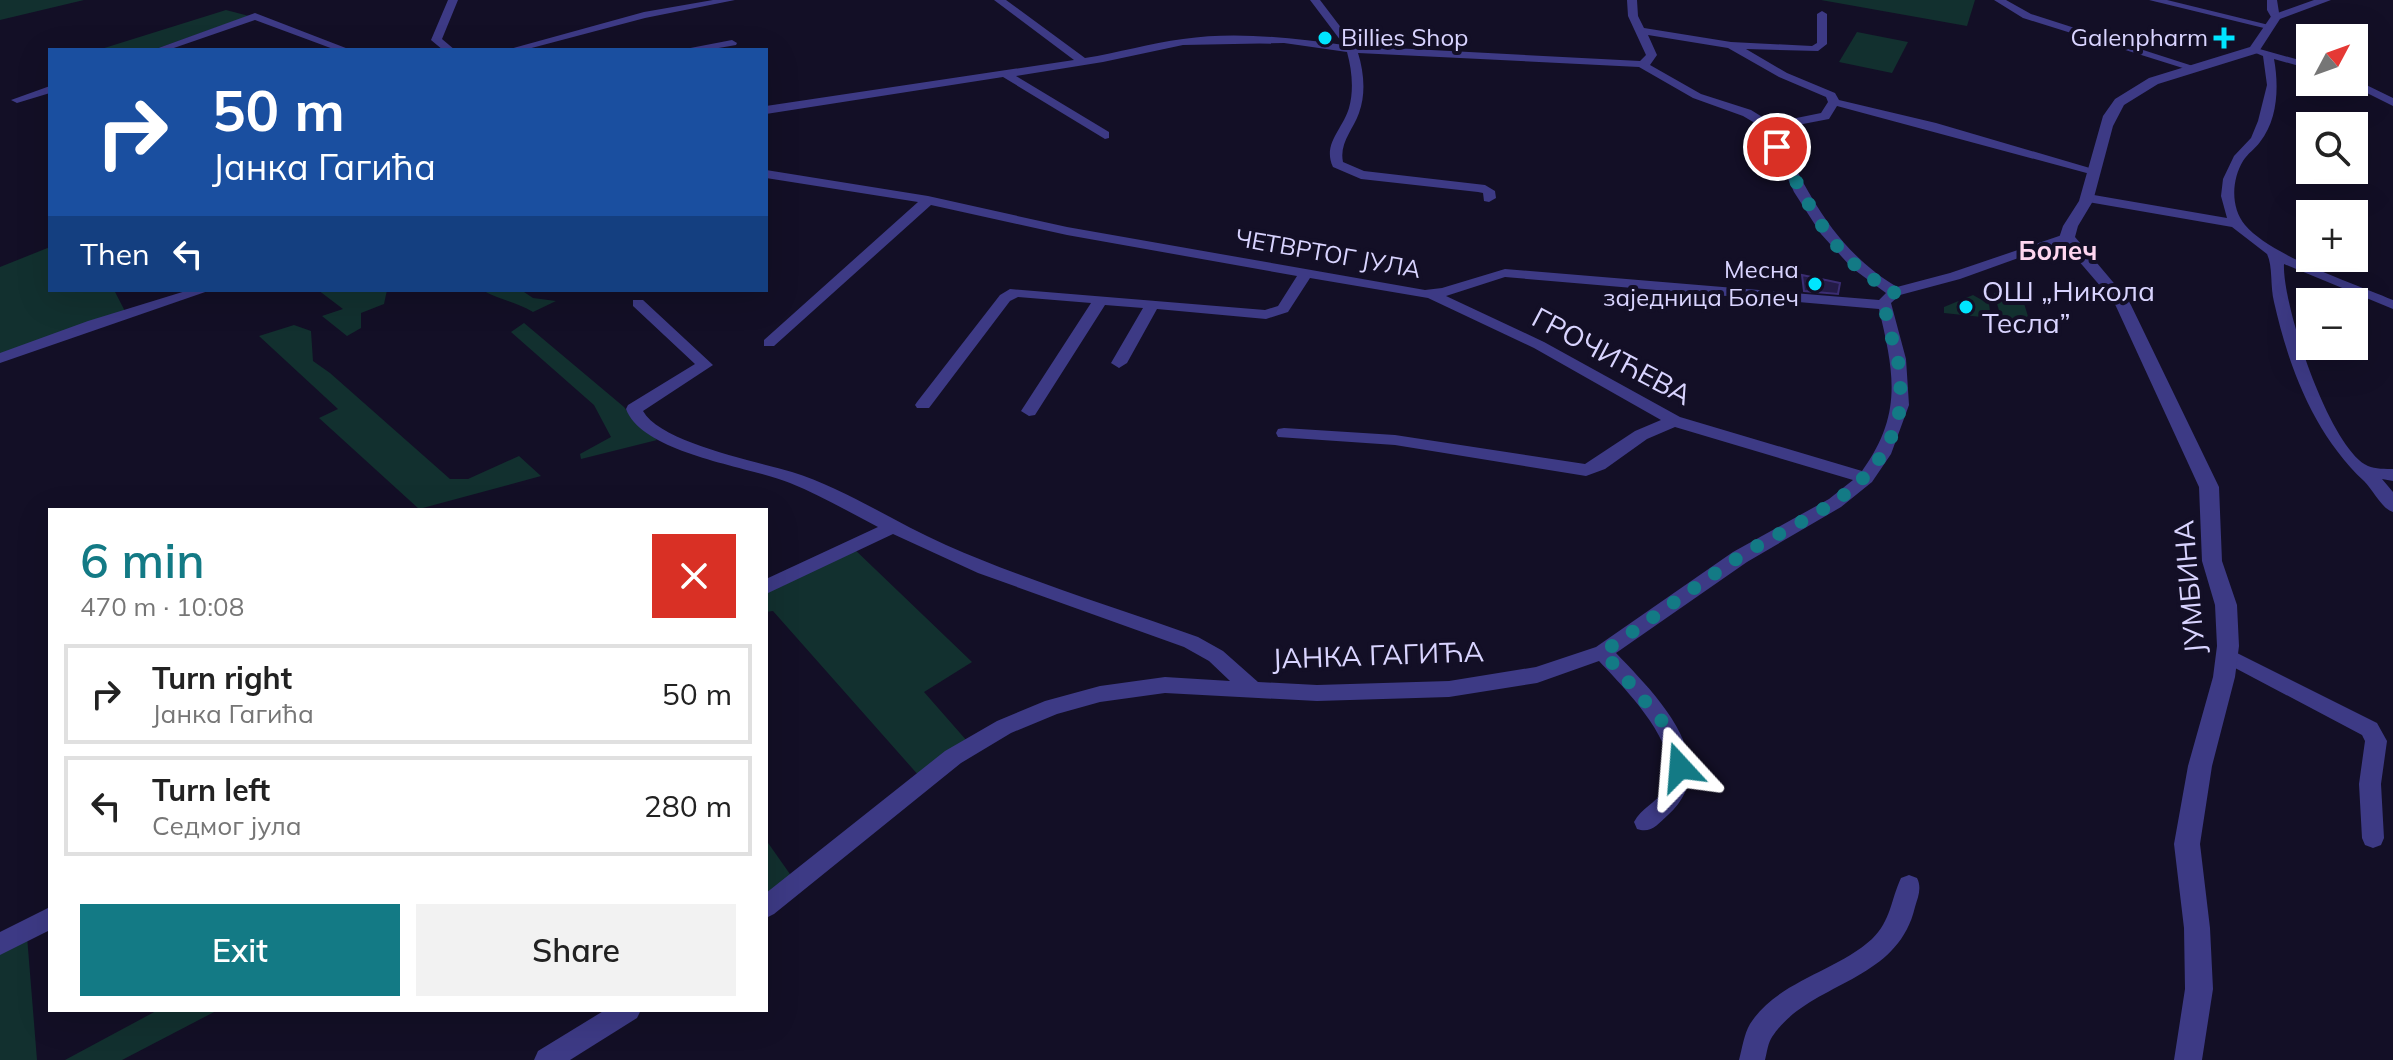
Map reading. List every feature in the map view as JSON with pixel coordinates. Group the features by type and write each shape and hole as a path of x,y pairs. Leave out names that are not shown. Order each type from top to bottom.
{"street":[{"path":"447,48 436,40 453,0"},
{"path":"519,48 644,15 730,0"},
{"path":"999,0 1082,61"},
{"path":"1315,0 1351,50 1357,81 1355,107 1333,157 1337,164 1361,175 1480,188 1489,191 1489,198"},
{"path":"768,110 895,92 1183,42 1213,40 1303,41 1351,50 1641,64 1652,55 1633,16 1632,0"},
{"path":"1999,0 2027,16 2190,67"},
{"path":"2154,0 2272,21 2325,0"},
{"path":"2236,224 2226,188 2230,173 2241,155 2257,138 2273,89 2274,79 2261,52 2261,43 2272,21 2272,0"},
{"path":"1642,31 1731,45 1818,48 1822,44 1822,14"},
{"path":"164,48 255,16 341,48"},
{"path":"698,48 732,43"},
{"path":"1731,45 1783,75 1823,90 1831,95 1834,102"},
{"path":"2067,238 2067,229 2088,198 2114,108 2159,78 2190,67 2261,52 2296,62"},
{"path":"1641,64 1697,96 1747,113 1770,127 1777,147 1835,247 1878,284 1890,299"},
{"path":"1002,72 1105,135"},
{"path":"17,100 48,90"},
{"path":"2368,90 2393,103"},
{"path":"1834,102 1900,115 2007,149 2094,171"},
{"path":"1770,127 1825,116 1834,102"},
{"name":"ЧЕТВРТОГ ЈУЛА","path":"768,174 928,200 1067,231 1431,294 1505,273 1890,299 2067,238"},
{"path":"2088,198 2236,224 2277,256 2393,305"},
{"path":"769,343 928,200"},
{"name":"ЈУМБИНА","path":"2067,238 2121,301 2209,487 2212,561 2227,614 2227,655 2200,766 2187,844 2197,928 2199,989 2188,1060"},
{"path":"2277,256 2277,280 2296,354 2321,413 2343,451 2367,472 2393,506"},
{"path":"923,405 1008,295 1015,292 1266,315 1283,309 1307,272"},
{"path":"0,358 93,324 197,292"},
{"name":"ГРОЧИЋЕВА","path":"1431,294 1539,345 1674,421 1866,478"},
{"name":"ЈАНКА ГАГИЋА","path":"768,905 897,799 965,749 1004,727 1052,707 1132,688 1165,685 1317,693 1449,689 1537,675 1603,652 1740,557 1835,503 1866,478 1883,454 1901,405 1890,299"},
{"path":"1029,411 1101,300"},
{"path":"638,303 705,365 634,409 637,417 651,429 672,441 796,479 985,568 1191,642 1216,656 1251,688"},
{"path":"1119,363 1152,305"},
{"path":"1284,433 1395,440 1586,470 1599,465 1641,435 1674,421"},
{"path":"2367,472 2393,475"},
{"path":"768,586 893,527"},
{"path":"1603,652 1666,726 1676,749 1680,767 1675,791 1645,822"},
{"path":"2227,655 2370,729 2374,734 2376,741 2370,784 2373,838"},
{"path":"1752,1060 1752,1048 1763,1026 1784,1005 1846,972 1883,947 1900,926 1908,903 1909,885"},
{"path":"0,944 48,919"},
{"path":"547,1060 625,1012"}],"green space":[{"path":"0,0 84,0 0,20"},
{"path":"1821,0 1975,0 1967,26"},
{"path":"226,10 249,16 159,48 104,48"},
{"path":"1857,32 1908,42 1892,73 1839,62"},
{"path":"48,248 48,292 115,292 128,317 0,361 0,267"},
{"path":"321,292 387,292 384,304 361,313 361,328 347,336 322,316 343,309"},
{"path":"486,292 524,292 533,298 556,301 533,312"},
{"path":"1994,293 2022,297 2031,326 2002,321"},
{"path":"1973,295 1989,304 1991,318 1944,313 1944,307"},
{"path":"524,323 624,407 638,425 657,440 581,459 580,454 611,437 594,405 511,332"},
{"path":"294,325 311,331 313,361 450,479 468,479 519,456 541,476 418,508 319,418 338,409 259,336"},
{"path":"851,546 972,662 924,692 967,741 920,777 773,611 768,612 768,583"},
{"path":"768,843 792,877 768,894"},
{"path":"27,936 37,1060 0,1060 0,949"},
{"path":"154,1012 214,1012 122,1060 65,1060"}],"building":[{"name":"Месна заједница Болеч","path":"1802,275 1840,283 1838,294 1804,291"}],"place":[{"name":"Billies Shop","path":"1325,38"},
{"name":"Galenpharm","path":"2224,38"},
{"name":"Месна заједница Болеч","path":"1815,284"},
{"name":"ОШ „Никола Тесла”","path":"1966,307"}],"district":[{"name":"Болеч","path":"2058,251"}],"route":[{"path":"1680,767 1666,726 1603,652 1740,557 1835,503 1857,486 1883,454 1901,405 1898,359 1885,305 1889,295 1895,292 1878,284 1835,247 1777,147"}]}
